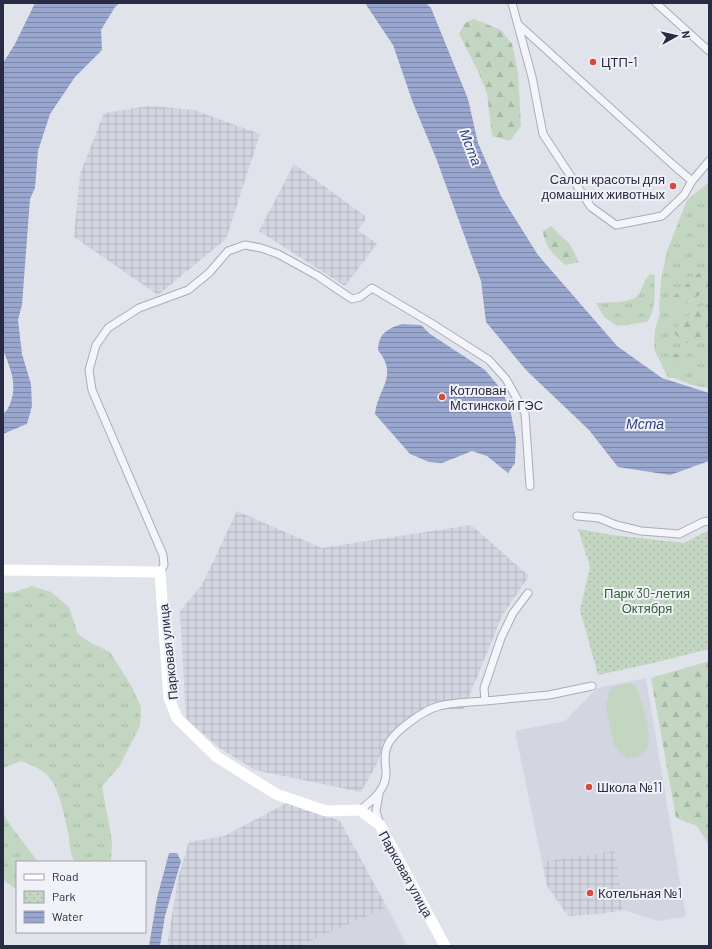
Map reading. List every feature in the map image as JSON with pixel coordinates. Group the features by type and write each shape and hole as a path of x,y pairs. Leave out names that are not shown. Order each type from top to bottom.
{"street":[{"path":"512,3 532,77 543,134 591,207 616,226 662,216 684,195 692,181 709,162"},
{"path":"656,3 709,51"},
{"path":"518,24 692,181"},
{"path":"3,570 160,572 164,565 163,555 92,390 89,370 96,345 108,328 139,308 188,290 209,273 228,251 245,245 262,248 288,259 318,276 352,299 360,298 372,288 431,322 489,360 506,379 526,413 530,486"},
{"path":"577,516 598,518 616,525 641,531 679,534 703,522 709,521"},
{"name":"Парковая улица","path":"160,572 169,698 177,718 217,757 276,794 326,811 360,810 380,825 445,946"},
{"path":"485,701 484,688 501,638 513,613 528,593"},
{"path":"360,810 375,798 384,785 386,774 386,747 391,739 416,717 439,706 549,695 592,686"},
{"path":"379,792 376,811 380,825"}],"shaded area":[{"path":"149,106 194,110 260,134 226,239 158,295 74,237 80,174 104,113"},
{"path":"294,164 365,216 365,220 358,230 377,244 345,286 259,231"},
{"path":"237,511 322,548 471,525 529,576 502,616 464,709 426,710 383,745 378,762 361,792 255,770 221,749 186,719 180,611 202,585"},
{"path":"646,678 686,917 658,921 623,910 615,852 542,862 515,731 565,721 597,688"},
{"path":"291,801 340,821 387,907 299,946 167,946 178,878 189,842 224,836"},
{"path":"615,851 623,910 601,914 568,916 547,886 542,862"},
{"path":"387,907 407,946 299,946"}],"green space":[{"path":"474,19 501,30 512,44 518,72 521,126 510,141 492,136 487,93 478,71 459,34 465,23"},
{"path":"709,182 709,272 699,273 671,313 709,289 709,303 693,310 682,323 705,340 709,336 709,388 692,385 674,378 668,378 654,349 655,330 660,313 661,280 667,251 687,200"},
{"path":"551,226 570,244 579,262 565,265 557,258 545,241 543,231"},
{"path":"709,272 709,289 671,313 666,310 674,296 699,273"},
{"path":"650,274 655,275 654,306 647,322 617,326 604,317 596,303 626,301 636,297"},
{"path":"709,303 709,336 705,340 686,343 671,331 682,323 693,310"},
{"path":"673,353 684,356 685,365 677,369 671,362"},
{"name":"Парк 30-летия Октября","path":"578,529 612,535 684,543 709,530 709,649 598,675 580,610 590,567"},
{"path":"32,586 51,592 69,607 78,634 91,643 110,652 132,687 141,707 140,726 119,767 102,786 112,841 111,861 74,861 64,813 54,785 49,777 34,766 21,761 3,768 3,593 15,592"},
{"path":"709,661 709,845 697,826 676,818 651,678"},
{"path":"629,683 635,686 638,691 645,713 649,739 648,746 642,754 628,759 620,753 614,745 606,703 609,692 614,686"},
{"path":"3,813 37,861 16,861 16,889 3,880"}],"water":[{"path":"35,3 120,3 115,7 101,30 102,50 75,77 50,114 38,151 35,188 30,199 22,305 18,320 22,354 31,384 32,406 27,424 3,434 3,414 10,404 13,383 3,349 3,63 15,44"},
{"name":"Мста","path":"365,3 426,3 431,8 468,99 478,143 501,196 538,255 617,346 662,378 709,393 709,461 670,475 618,467 589,430 526,370 486,322 481,281 436,158 413,103 393,45"},
{"name":"Котлован Мстинской ГЭС","path":"402,324 421,325 430,334 485,370 501,389 510,409 516,439 515,463 508,473 487,456 472,451 442,463 429,462 410,454 375,414 387,375 387,368 384,359 378,350 380,339 385,332"},
{"path":"169,853 177,853 181,861 165,916 160,946 149,946 157,898"}],"place":[{"name":"ЦТП-1","path":"593,62"},
{"name":"Салон красоты для домашних животных","path":"673,186"},
{"name":"Котлован Мстинской ГЭС","path":"442,397"},
{"name":"Школа №11","path":"589,787"},
{"name":"Котельная №1","path":"590,893"}]}
